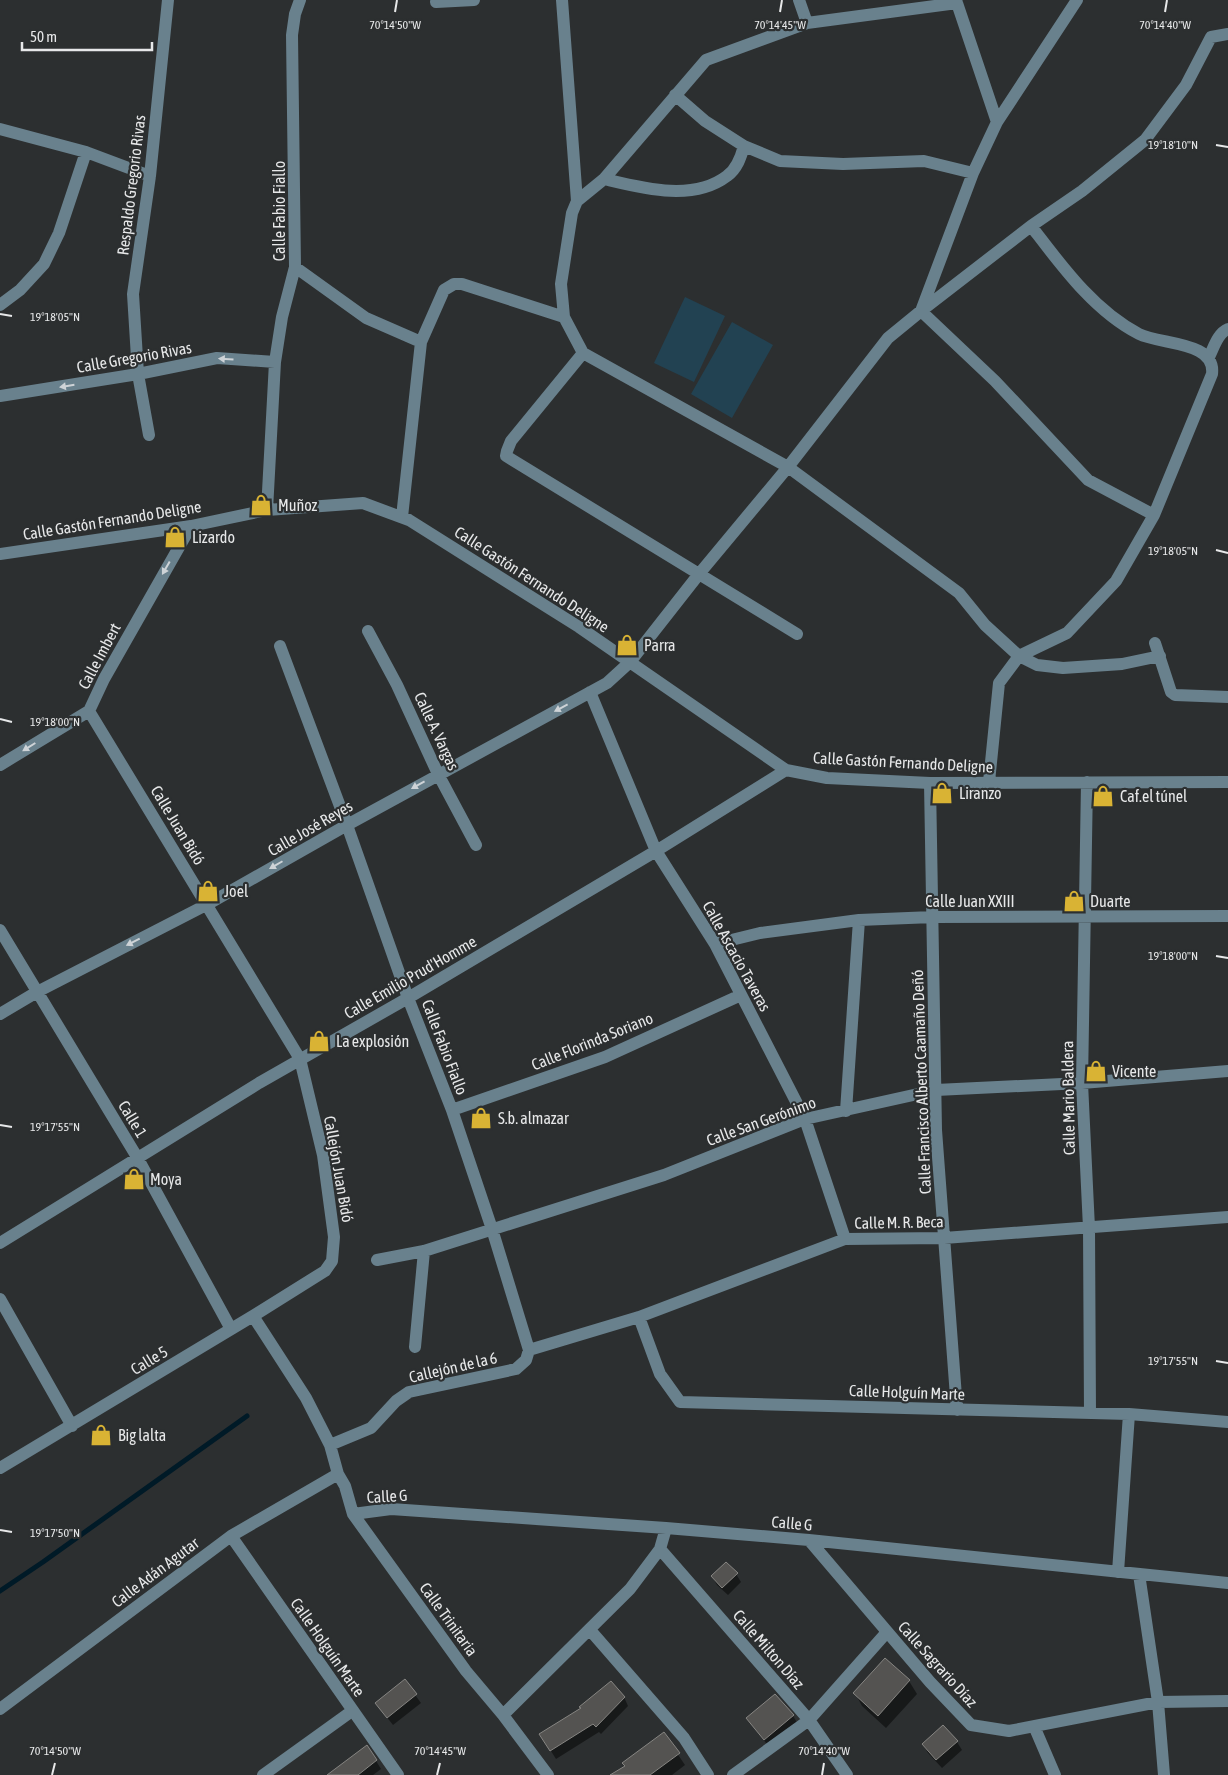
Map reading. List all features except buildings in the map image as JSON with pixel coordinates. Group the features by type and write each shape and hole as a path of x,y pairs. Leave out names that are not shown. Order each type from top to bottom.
{"street":[{"name":"Respaldo Gregorio Rivas","path":"148,435 138,374 133,294 150,176 168,0"},
{"name":"Calle Fabio Fiallo","path":"267,510 275,362 282,317 296,267 292,35 295,14 300,0"},
{"path":"436,2 474,0"},
{"path":"562,0 577,201 572,213 561,284 564,317 583,353 788,467 952,587 985,625 1020,656 1037,665 1063,668 1122,664 1160,656"},
{"path":"799,0 807,23"},
{"path":"1077,0 997,122 974,173 921,311 994,381 1088,480 1154,515"},
{"path":"577,201 604,179 706,60 807,23 957,1 997,122"},
{"name":"Calle José Reyes","path":"0,1014 37,992 208,904 438,774 607,683 630,662 699,574 788,467 888,338 1031,226 1082,191 1145,140 1186,85 1211,37 1228,34"},
{"path":"675,95 705,121 744,146 780,161 843,164 924,161 974,173"},
{"path":"0,129 86,152 150,176"},
{"path":"604,179 633,186 670,191 705,189 728,176 739,162 744,146"},
{"path":"0,305 20,290 44,264 59,233 86,152"},
{"path":"989,782 999,682 1020,656 1067,633 1116,581 1154,515 1212,374 1213,365 1209,357 1198,349 1152,340 1117,320 1073,280 1031,226"},
{"path":"296,267 366,318 421,342"},
{"path":"402,517 421,342 444,290 454,284 462,284 564,317"},
{"path":"1209,357 1218,338 1228,329"},
{"path":"583,353 511,441 506,450 506,456 797,634"},
{"name":"Calle Gregorio Rivas","path":"0,396 138,374 217,358 275,362"},
{"name":"Calle Gastón Fernando Deligne","path":"0,554 191,526 267,510 363,503 409,520 579,627 786,770 827,778 930,783 1228,782"},
{"name":"Calle Imbert","path":"0,765 89,711 104,679 191,526"},
{"name":"Calle A. Vargas","path":"368,631 397,685 438,774 476,845"},
{"path":"1155,643 1171,692 1175,695 1181,697 1228,697"},
{"name":"Calle Fabio Fiallo","path":"280,646 347,825 408,998 452,1110 492,1229 529,1350"},
{"name":"Calle Ascacio Taveras","path":"590,692 656,851 715,944 805,1119 845,1239"},
{"name":"Calle Juan Bidó","path":"89,711 208,904 300,1059"},
{"name":"Calle Emilio Prud'Homme","path":"0,1243 137,1157 300,1059 408,998 656,851 786,770"},
{"name":"Calle Mario Baldera","path":"1087,782 1082,1083 1089,1228 1090,1413"},
{"name":"Calle Francisco Alberto Caamaño Deñó","path":"930,783 936,1130 957,1410"},
{"name":"Calle Juan XXIII","path":"715,944 760,932 859,920 933,917 1085,918 1228,916"},
{"path":"846,1111 859,920"},
{"name":"Calle 1","path":"0,930 137,1157 231,1329"},
{"name":"Calle Florinda Soriano","path":"452,1110 605,1057 741,995"},
{"name":"Callejón Juan Bidó","path":"300,1059 323,1155 334,1237 332,1261 325,1271 314,1277"},
{"name":"Calle San Gerónimo","path":"377,1260 424,1251 664,1175 805,1119 936,1090 1082,1083 1228,1071"},
{"name":"Calle M. R. Beca","path":"529,1350 639,1317 845,1239 944,1238 1228,1217"},
{"path":"415,1346 424,1251"},
{"name":"Calle 5","path":"0,1468 253,1316 314,1277"},
{"path":"0,1299 72,1426"},
{"name":"Calle Trinitaria","path":"253,1316 306,1398 330,1445 338,1474 345,1486 353,1514 466,1671 503,1715 548,1775"},
{"name":"Calle Holguín Marte","path":"639,1317 660,1374 680,1402 1129,1414 1228,1422"},
{"name":"Callejón de la 6","path":"330,1445 371,1428 396,1401 409,1392 516,1369 526,1360 529,1350"},
{"path":"1118,1572 1129,1414"},
{"name":"Calle Adán Agutar","path":"0,1709 231,1536 338,1474"},
{"name":"Calle G","path":"353,1514 391,1509 666,1528 809,1540 1228,1583"},
{"path":"503,1715 630,1589 660,1549 666,1528"},
{"name":"Calle Holguín Marte","path":"231,1536 398,1775"},
{"name":"Calle Sagrario Díaz","path":"809,1540 930,1682 971,1725 1009,1731 1158,1702 1228,1701"},
{"name":"Calle Milton Díaz","path":"660,1549 809,1720 847,1775"},
{"path":"1139,1574 1158,1702 1164,1775"},
{"path":"590,1630 684,1738 708,1775"},
{"path":"733,1775 809,1720 887,1632"},
{"path":"263,1775 352,1711"},
{"path":"1034,1726 1055,1775"}],"shaded area":[{"path":"685,297 725,316 694,382 654,363"},
{"path":"732,322 773,345 732,418 691,394"}],"waterway":[{"path":"0,1591 247,1416"}],"place":[{"name":"Muñoz","path":"261,505"},
{"name":"Lizardo","path":"175,537"},
{"name":"Parra","path":"627,645"},
{"name":"Liranzo","path":"942,793"},
{"name":"Caf.el túnel","path":"1103,796"},
{"name":"Joel","path":"208,891"},
{"name":"Duarte","path":"1074,901"},
{"name":"La explosión","path":"319,1041"},
{"name":"Vicente","path":"1096,1071"},
{"name":"S.b. almazar","path":"481,1118"},
{"name":"Moya","path":"134,1179"},
{"name":"Big lalta","path":"101,1435"}]}
